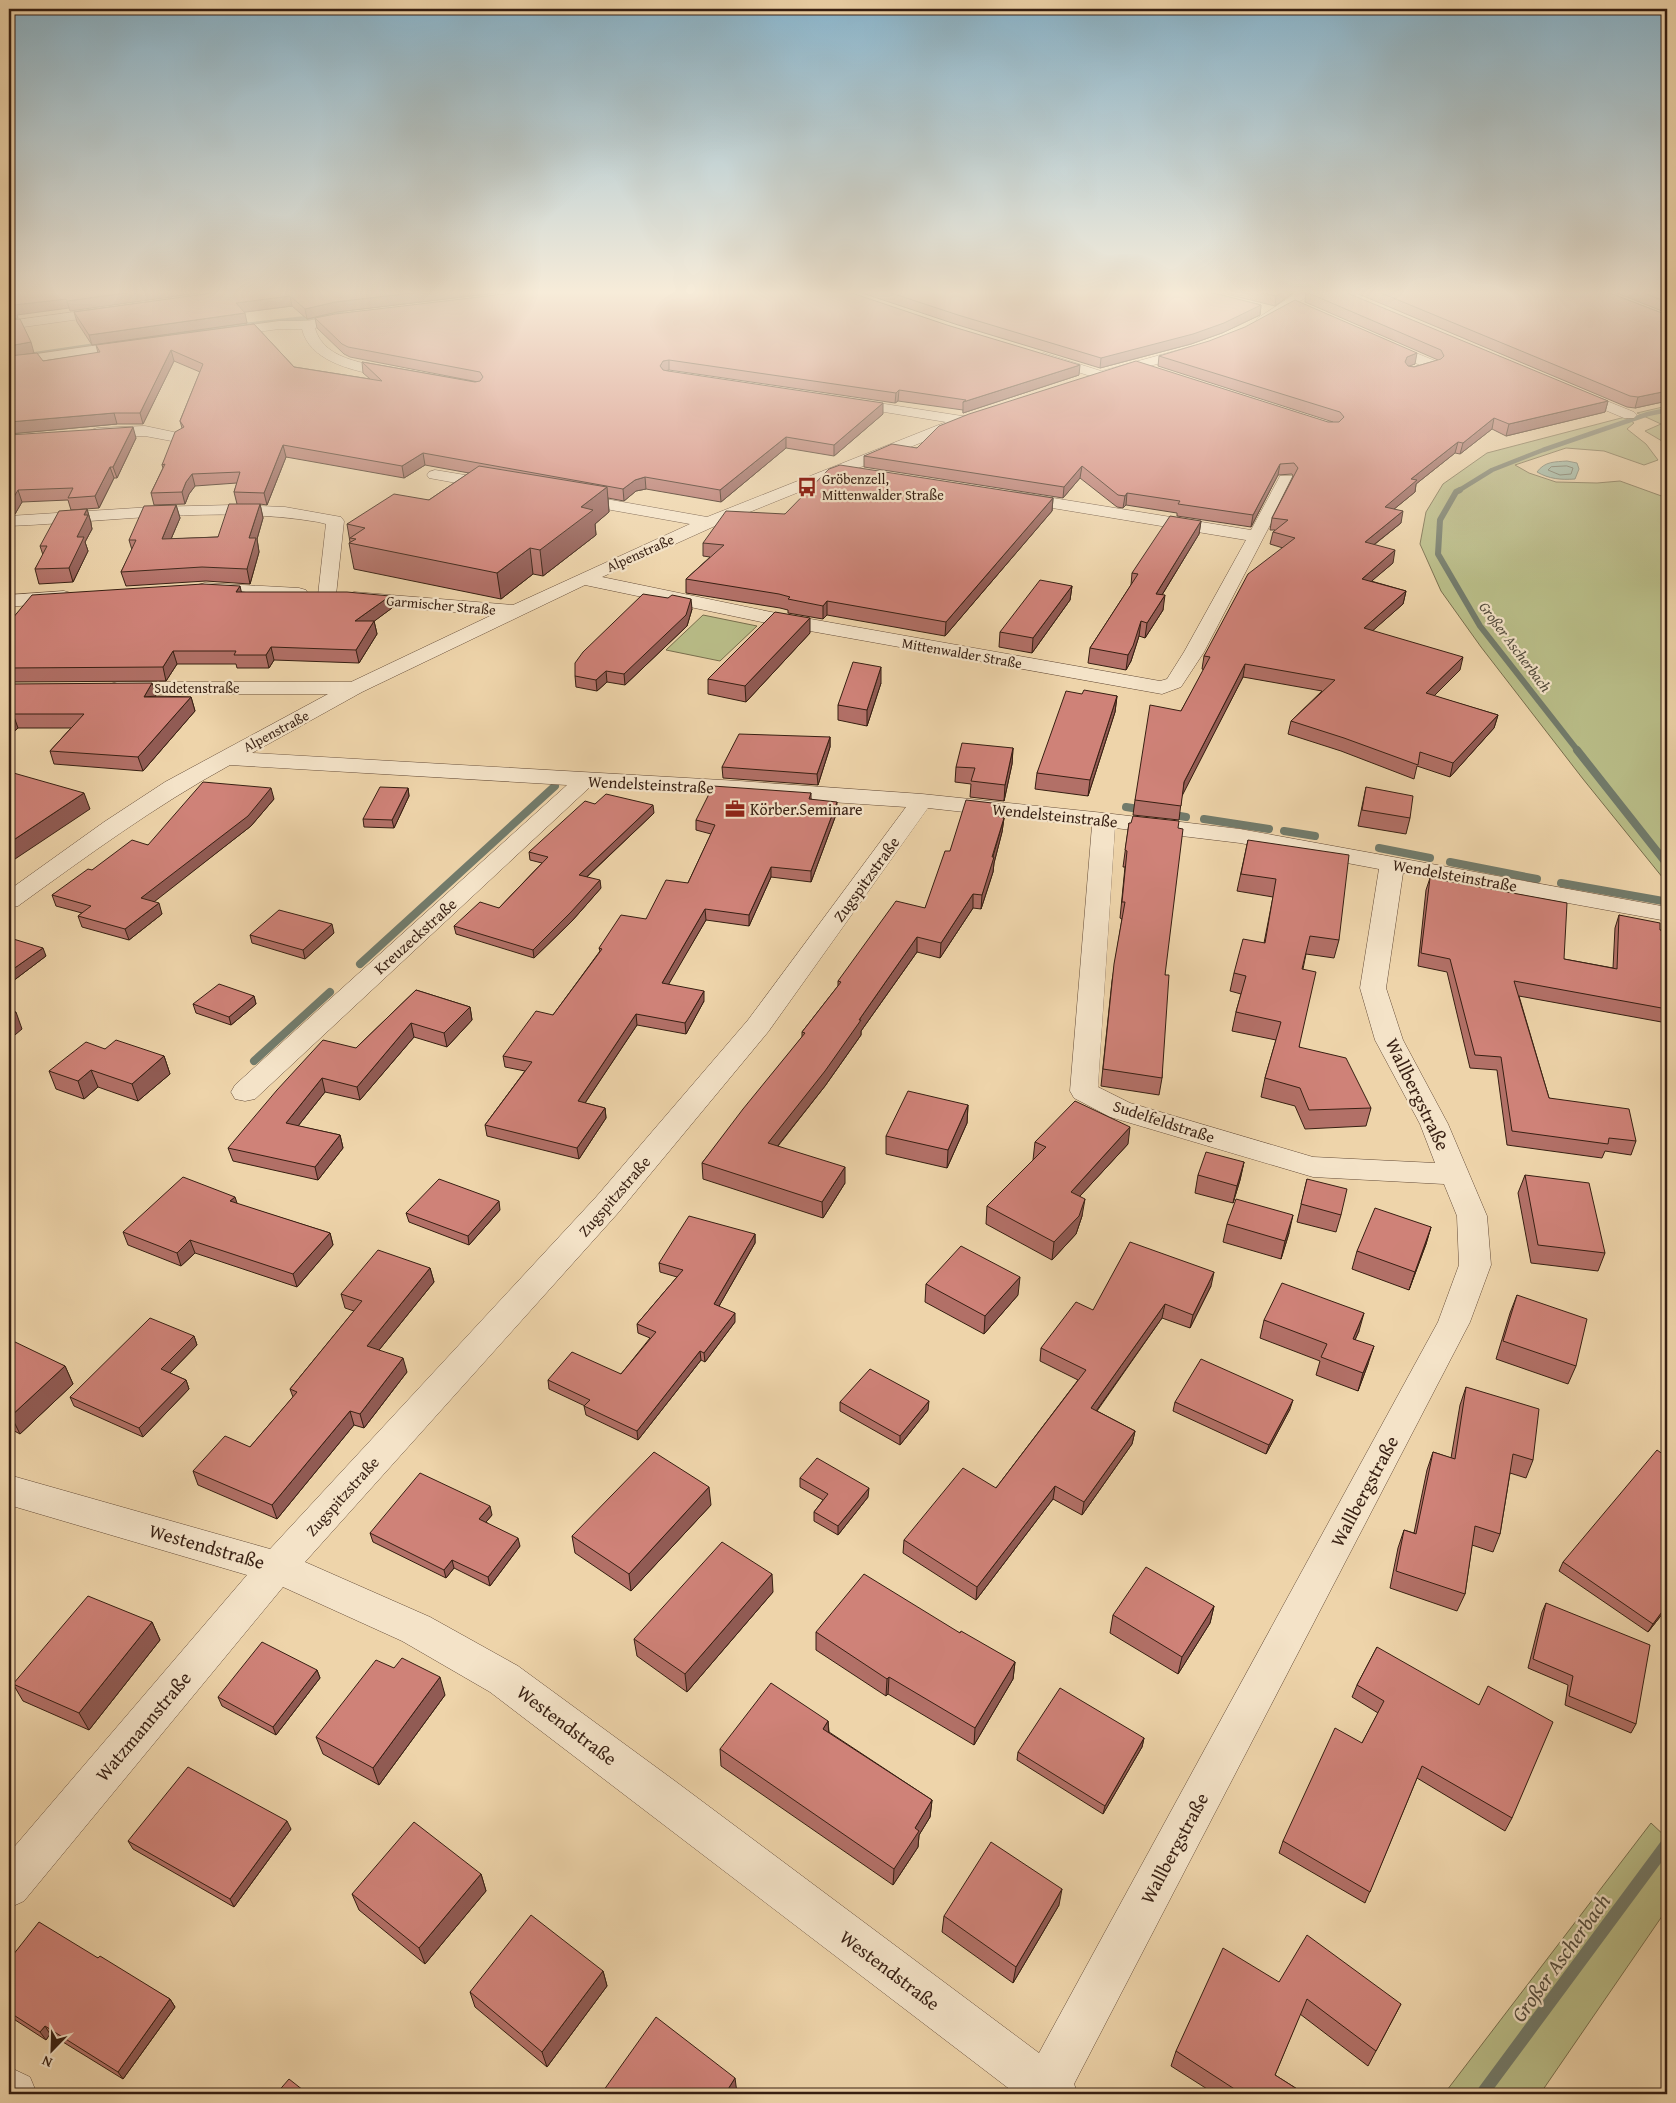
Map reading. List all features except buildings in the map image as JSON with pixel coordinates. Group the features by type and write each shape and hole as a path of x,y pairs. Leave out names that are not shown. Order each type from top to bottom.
{"street":[{"path":"1566,388 1629,415"},
{"name":"Alpenstraße","path":"9,900 112,827 174,788 355,688 583,579 709,522 972,417 834,400"},
{"path":"83,434 146,431 177,437"},
{"path":"836,470 869,475"},
{"path":"435,475 514,488"},
{"name":"Mittenwalder Straße","path":"583,579 771,618 1162,688 1174,683 1194,652 1258,536 1286,479"},
{"path":"996,494 1258,536"},
{"path":"558,496 709,522"},
{"path":"9,521 150,512 257,511 310,514 336,521 327,595"},
{"name":"Garmischer Straße","path":"186,590 206,589 327,595 515,611"},
{"path":"9,601 82,596"},
{"name":"Sudetenstraße","path":"99,688 355,688"},
{"name":"Wendelsteinstraße","path":"227,758 739,788 922,801 1104,820 1240,836 1667,914"},
{"name":"Kreuzeckstraße","path":"245,1092 585,780"},
{"name":"Zugspitzstraße","path":"277,1566 607,1205 752,1033 922,801"},
{"name":"Sudelfeldstraße","path":"1104,820 1084,1092 1120,1110 1313,1167 1456,1174"},
{"name":"Wallbergstraße","path":"1050,2091 1454,1322 1475,1265 1472,1216 1434,1124 1389,1040 1373,988 1392,863"},
{"name":"Westendstraße","path":"9,1490 277,1566 416,1629 513,1685 1050,2091"},
{"name":"Watzmannstraße","path":"9,1886 277,1566"},
{"path":"9,2091 13,2094"}],"green space":[{"path":"1667,406 1667,444 1645,431 1661,424 1637,413"},
{"path":"1625,417 1634,423 1627,429 1646,444 1658,460 1644,465 1604,451 1566,448 1515,465 1529,473 1556,482 1597,483 1620,481 1667,498 1667,883 1583,779 1481,647 1441,591 1420,544 1426,512 1443,484 1487,453"},
{"path":"703,615 757,626 720,661 666,650"},
{"path":"1651,1823 1667,1838 1667,1909 1540,2094 1444,2094"}],"water":[{"path":"1567,461 1577,463 1579,469 1575,479 1555,478 1537,472 1547,464"}],"waterway":[{"name":"Großer Ascherbach","path":"1458,491 1492,470 1543,450 1648,414 1667,410"},
{"name":"Großer Ascherbach","path":"1458,491 1440,520 1438,554 1480,626 1578,751"},
{"name":"Großer Ascherbach","path":"1577,750 1667,864"},
{"path":"360,964 555,786"},
{"path":"1126,807 1145,810"},
{"path":"1168,814 1186,817"},
{"path":"1204,819 1269,829"},
{"path":"1284,831 1315,836"},
{"path":"1379,848 1430,858"},
{"path":"1450,862 1537,879"},
{"path":"1561,883 1663,901"},
{"path":"254,1061 330,992"},
{"name":"Großer Ascherbach","path":"1482,2094 1667,1844"}],"place":[{"name":"Gröbenzell, Mittenwalder Straße","path":"807,487"},
{"name":"Körber.Seminare","path":"735,809"}]}
